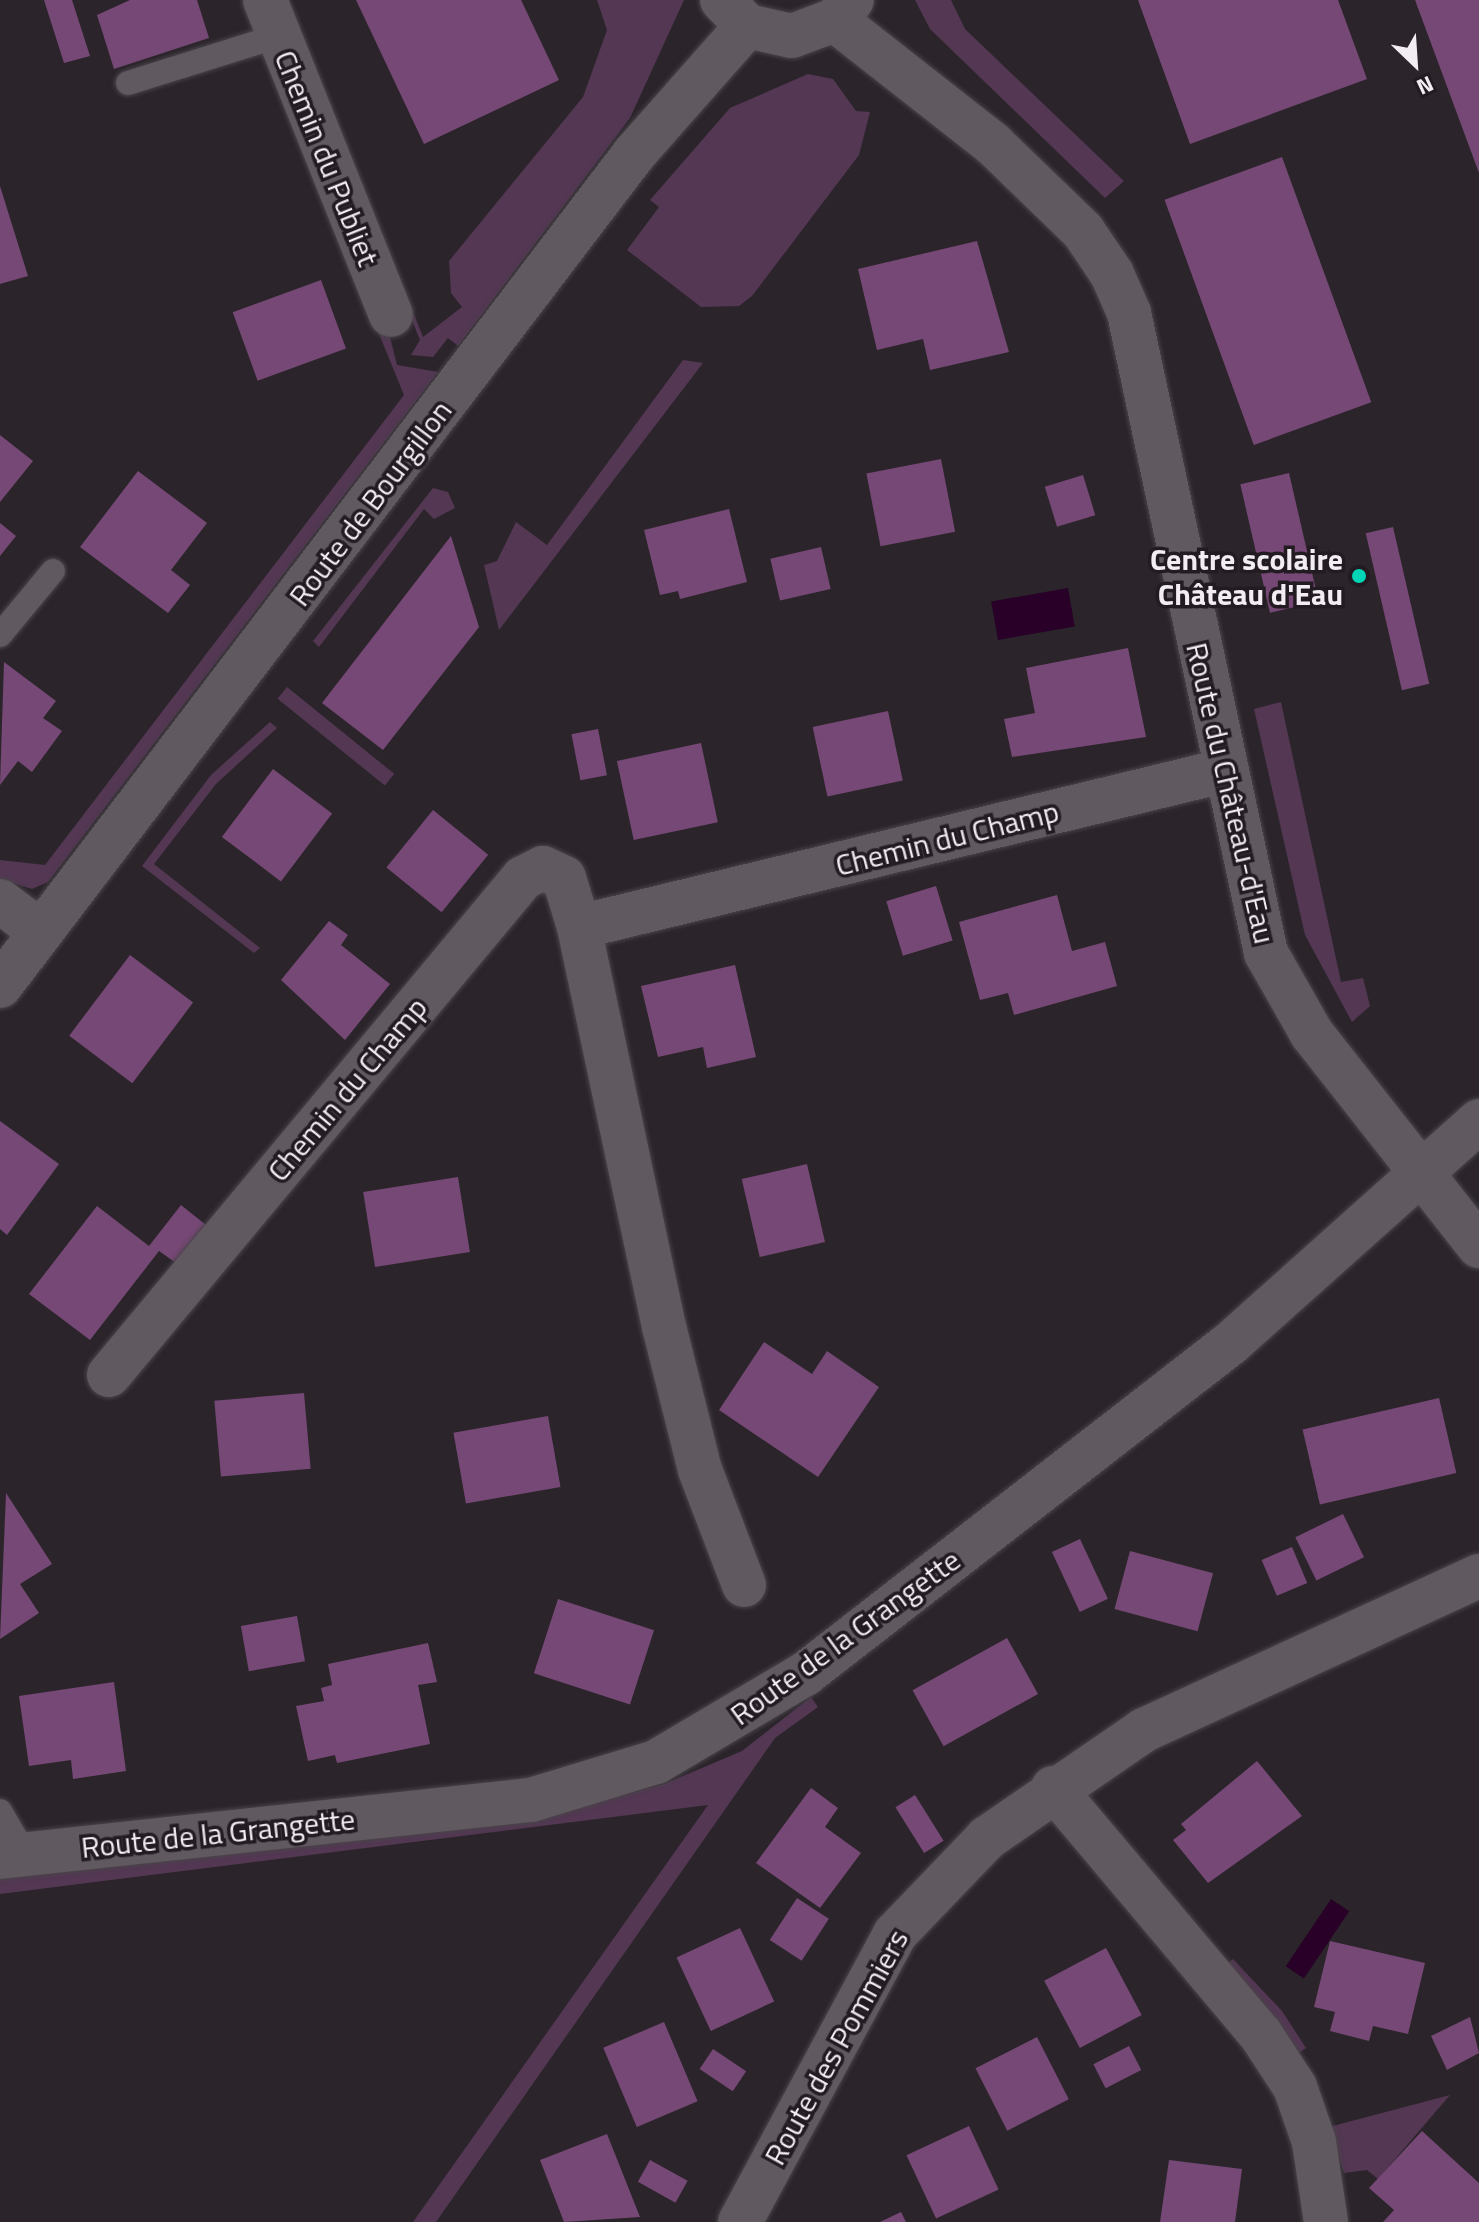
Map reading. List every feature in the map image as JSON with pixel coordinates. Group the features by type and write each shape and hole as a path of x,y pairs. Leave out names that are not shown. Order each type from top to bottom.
{"street":[{"path":"734,13 792,36 843,10"},
{"name":"Route du Château-d'Eau","path":"843,10 993,144 1083,231 1112,274 1129,313 1223,771 1266,953 1312,1034 1422,1169"},
{"name":"Route de Bourgillon","path":"0,986 634,154 734,13"},
{"name":"Chemin du Publiet","path":"271,18 391,315"},
{"name":"Chemin du Champ","path":"579,927 1223,771"},
{"name":"Chemin du Champ","path":"109,1375 523,878 543,868 564,878 579,927 667,1341 700,1470 744,1585"},
{"path":"0,901 41,932"},
{"name":"Route de la Grangette","path":"12,1855 531,1800 656,1762 805,1674 1231,1343 1479,1121"},
{"path":"1422,1169 1479,1246"},
{"name":"Route des Pommiers","path":"740,2222 895,1934 987,1838 1053,1788 1144,1730 1479,1576"},
{"path":"1053,1788 1261,2035 1295,2087 1314,2142 1326,2222"}],"lane":[{"path":"128,83 271,18"},
{"path":"0,635 53,571"},
{"name":"Route de la Grangette","path":"0,1811 12,1855"}],"shaded area":[{"path":"282,0 289,0 423,337 462,307 451,293 449,261 583,97 607,30 597,0 684,0 630,118 458,346 448,338 433,357 411,355 420,340"},
{"path":"915,0 951,0 965,29 1124,181 1105,198 930,29"},
{"path":"808,74 833,79 856,111 870,112 859,155 752,296 739,306 701,307 627,250 659,207 650,200 730,108"},
{"path":"387,325 397,365 438,372 48,882 32,889 0,879 0,860 45,865 404,395 377,329"},
{"path":"683,360 703,363 499,630 484,565 497,561 516,522 547,545"},
{"path":"433,488 448,492 455,508 434,519 424,509 319,647 313,641"},
{"path":"1068,588 1075,626 998,640 991,602"},
{"path":"287,687 394,774 385,786 278,699"},
{"path":"1281,702 1341,982 1363,978 1370,1006 1352,1022 1305,935 1254,709"},
{"path":"270,722 277,728 216,784 154,864 260,948 254,953 142,866 211,775"},
{"path":"811,1697 818,1707 775,1738 436,2222 413,2222 708,1805 0,1894 0,1877 541,1817 664,1784 742,1751"},
{"path":"1331,1899 1349,1911 1304,1978 1286,1966"},
{"path":"1233,1959 1282,2011 1306,2048 1299,2053 1227,1964"},
{"path":"1450,2095 1378,2179 1367,2170 1344,2173 1329,2127"}],"building":[{"path":"44,0 72,0 90,56 64,63"},
{"path":"130,0 197,0 209,38 114,69 97,15"},
{"path":"356,0 521,0 559,80 424,144"},
{"path":"1138,0 1338,0 1367,79 1190,144"},
{"path":"1415,0 1479,0 1479,173"},
{"path":"1282,157 1371,402 1254,445 1165,200"},
{"path":"0,186 28,276 0,284"},
{"path":"977,241 1009,352 930,370 923,339 877,350 858,269"},
{"path":"321,280 346,349 258,381 233,312"},
{"path":"0,435 33,461 0,502"},
{"path":"941,459 955,532 881,546 866,474"},
{"path":"138,471 207,523 171,570 190,585 168,613 80,547"},
{"path":"1289,473 1319,602 1270,613 1240,484"},
{"path":"1083,475 1095,515 1057,527 1045,487"},
{"path":"729,509 747,582 680,599 678,591 660,595 644,530"},
{"path":"0,523 16,536 0,556"},
{"path":"1393,527 1429,684 1402,690 1366,533"},
{"path":"451,536 479,627 383,750 322,703"},
{"path":"821,547 831,589 780,601 770,559"},
{"path":"1128,648 1146,737 1012,757 1004,719 1035,713 1026,668"},
{"path":"4,662 56,701 43,718 62,731 32,772 18,761 0,785"},
{"path":"888,711 903,780 827,796 813,727"},
{"path":"598,729 607,775 580,780 571,734"},
{"path":"701,743 718,822 634,840 617,761"},
{"path":"273,769 332,814 281,881 222,837"},
{"path":"433,810 488,855 442,912 386,868"},
{"path":"936,886 953,941 903,956 886,901"},
{"path":"1057,895 1072,951 1105,942 1117,986 1014,1015 1008,993 980,1000 959,922"},
{"path":"329,921 348,935 341,945 390,984 345,1040 281,980"},
{"path":"130,955 193,1003 132,1083 69,1036"},
{"path":"735,965 756,1057 707,1068 703,1047 658,1057 641,986"},
{"path":"0,1121 59,1164 7,1235 0,1229"},
{"path":"807,1164 825,1242 760,1257 742,1179"},
{"path":"458,1177 470,1252 375,1267 363,1192"},
{"path":"181,1205 206,1225 176,1263 159,1251 90,1340 29,1294 97,1206 149,1246"},
{"path":"764,1342 812,1374 827,1351 879,1387 818,1477 719,1410"},
{"path":"304,1393 311,1469 221,1477 214,1401"},
{"path":"1439,1398 1456,1473 1320,1505 1303,1429"},
{"path":"548,1416 561,1487 466,1504 453,1433"},
{"path":"6,1493 52,1564 20,1584 39,1613 0,1639"},
{"path":"1343,1514 1364,1557 1316,1580 1295,1537"},
{"path":"1080,1539 1108,1599 1080,1612 1052,1552"},
{"path":"1292,1547 1307,1583 1277,1596 1262,1560"},
{"path":"1130,1551 1213,1573 1198,1631 1114,1609"},
{"path":"558,1599 654,1630 630,1704 534,1673"},
{"path":"297,1616 305,1661 249,1671 241,1626"},
{"path":"1007,1638 1038,1694 944,1746 913,1690"},
{"path":"428,1643 437,1682 418,1685 430,1744 337,1763 335,1755 308,1761 296,1706 324,1701 321,1688 332,1685 328,1664"},
{"path":"114,1682 126,1771 73,1779 71,1760 29,1766 19,1696"},
{"path":"1257,1761 1302,1816 1208,1883 1173,1840 1186,1830 1181,1824"},
{"path":"811,1788 838,1808 825,1827 861,1853 820,1908 756,1863"},
{"path":"915,1795 944,1841 924,1853 895,1807"},
{"path":"797,1898 829,1919 802,1961 770,1940"},
{"path":"740,1928 774,2001 711,2031 677,1958"},
{"path":"1330,1941 1425,1963 1408,2034 1373,2026 1369,2041 1330,2031 1335,2012 1314,2007"},
{"path":"1106,1948 1142,2015 1080,2048 1044,1981"},
{"path":"1470,2017 1479,2053 1447,2070 1431,2036"},
{"path":"664,2022 698,2101 637,2127 603,2048"},
{"path":"1037,2037 1069,2099 1007,2131 976,2068"},
{"path":"1129,2046 1141,2070 1106,2088 1093,2064"},
{"path":"713,2049 746,2071 733,2091 700,2069"},
{"path":"969,2126 999,2189 936,2219 906,2155"},
{"path":"1422,2131 1479,2183 1479,2222 1383,2222 1394,2210 1369,2188"},
{"path":"607,2134 640,2217 564,2222 540,2160"},
{"path":"650,2160 688,2181 675,2203 638,2182"},
{"path":"1169,2160 1242,2169 1235,2222 1160,2222"},
{"path":"901,2212 906,2222 880,2222"}],"place":[{"name":"Centre scolaire Château d'Eau","path":"1359,576"}]}
